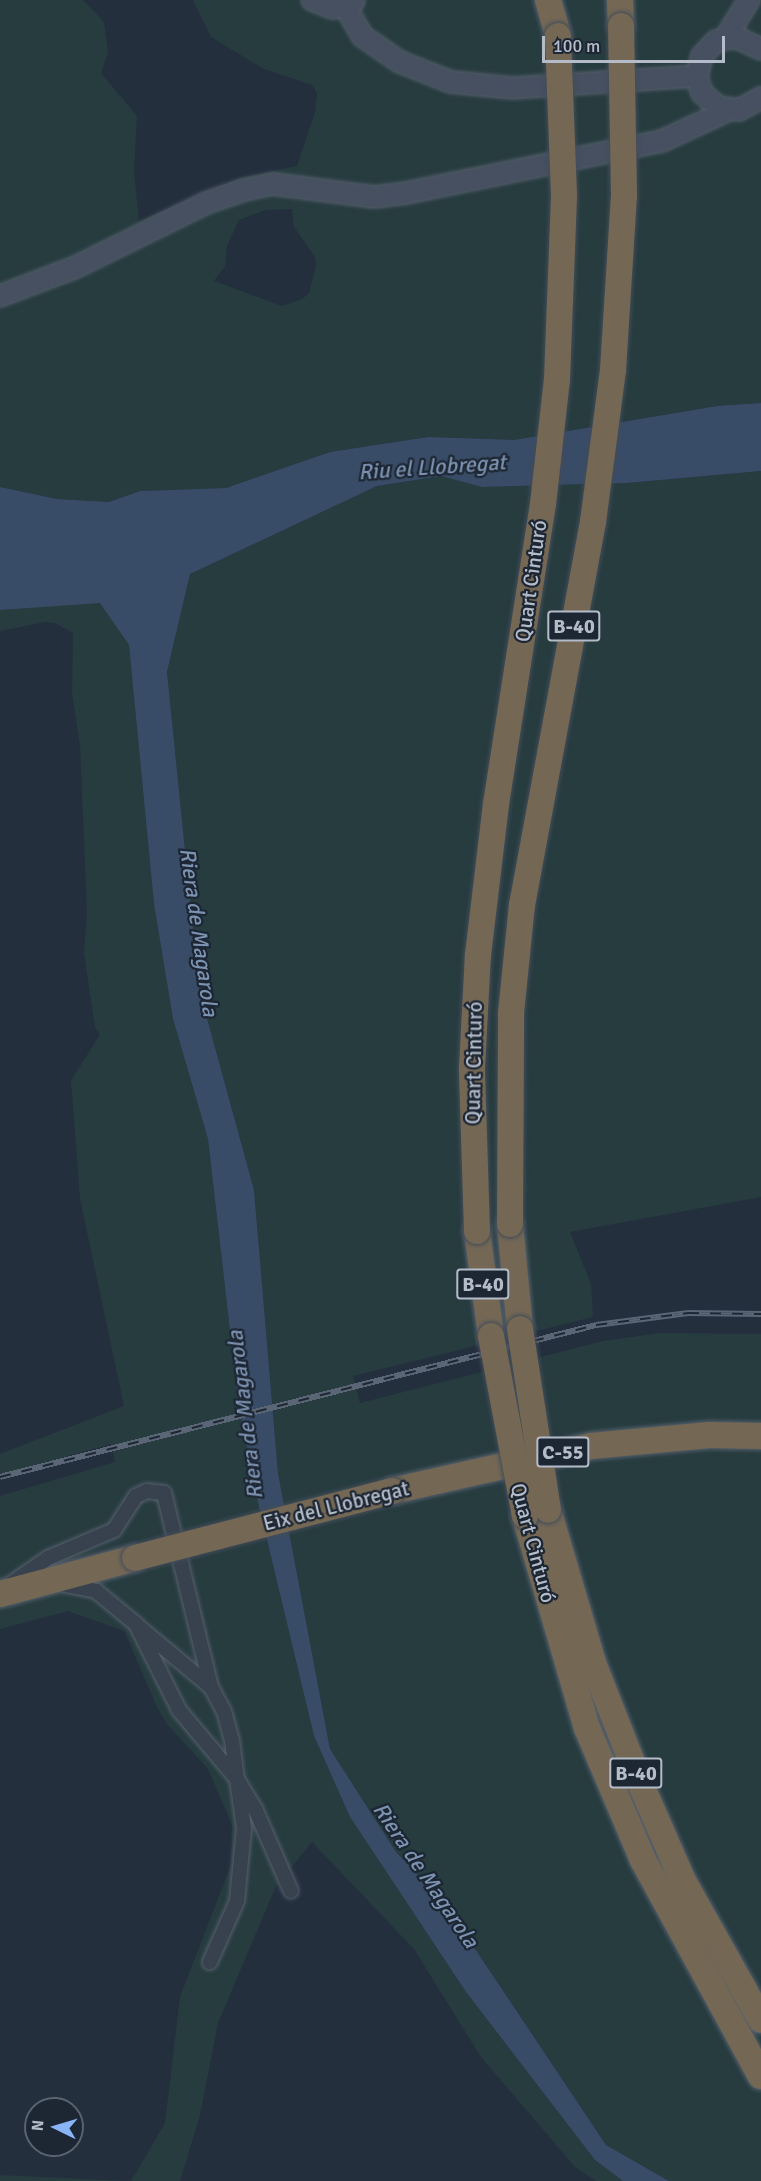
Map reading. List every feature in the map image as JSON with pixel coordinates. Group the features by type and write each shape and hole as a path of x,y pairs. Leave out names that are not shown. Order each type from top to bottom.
{"highway":[{"path":"548,0 558,36"},
{"name":"Quart Cinturó","path":"556,0 564,195 557,379 543,504 496,804 478,955 472,1068 477,1231 491,1336 587,1728 643,1860 761,2076"},
{"name":"Quart Cinturó","path":"620,0 624,195 614,370 592,522 522,905 512,1013 510,1224 536,1513 638,1778 682,1881 761,2020"},
{"name":"Eix del Llobregat","path":"0,1593 47,1570 99,1574 135,1558 392,1491 591,1446 676,1438 761,1436"},
{"name":"Eix del Llobregat","path":"676,1438 761,1447"}],"street":[{"path":"312,0 333,8 350,3 362,36 400,62 451,82 513,88 697,76"},
{"path":"729,110 708,100 697,76 702,56 726,37 750,0"},
{"path":"726,37 757,46 750,0"},
{"path":"0,296 76,267 206,203 244,190 273,184 374,197 651,143 687,132 729,110 749,107 761,98"},
{"path":"687,132 708,100"},
{"path":"47,1570 114,1530 136,1496 147,1491 164,1493 211,1687 224,1711 244,1828 237,1901 210,1962"},
{"path":"99,1574 136,1624 178,1710 237,1779 256,1811 291,1891"},
{"path":"136,1624 211,1687"}],"green space":[{"path":"0,0 83,0 104,22 108,53 101,73 137,116 134,170 139,221 239,178 297,166 315,112 317,93 312,85 264,69 211,37 193,0 761,0 761,403 717,406 514,440 428,437 330,452 226,488 140,491 109,502 57,499 0,487","holes":["292,209 294,227 315,257 316,266 309,293 302,299 282,306 214,281 225,266 227,246 239,220 265,210"]},
{"path":"761,471 761,1197 570,1232 591,1284 593,1317 353,1376 360,1403 603,1341 660,1333 761,1334 761,2181 669,2181 606,2145 443,1901 396,1852 330,1749 278,1473 254,1190 199,989 167,672 190,574 377,486 441,476 482,487 627,483"},
{"path":"100,602 129,645 154,904 173,1019 208,1139 238,1400 256,1494 314,1736 350,1817 466,1992 595,2160 623,2181 596,2181 575,2167 481,2057 414,1949 312,1842 276,1886 218,2023 200,2115 180,2181 131,2181 165,2123 180,1997 231,1865 232,1825 208,1769 167,1724 157,1707 124,1631 68,1611 0,1629 0,1496 115,1462 111,1444 0,1475 0,1454 124,1406 80,1199 71,1080 100,1035 95,1027 84,953 87,912 80,745 72,693 73,633 55,623 45,622 0,631 0,610"},
{"path":"0,2175 126,2181 0,2181"}],"water":[{"path":"761,403 761,471 627,483 482,487 441,476 377,486 190,574 167,672 199,989 254,1190 278,1473 330,1749 396,1852 443,1901 606,2145 669,2181 623,2181 595,2160 466,1992 350,1817 314,1736 256,1494 238,1400 208,1139 173,1019 154,904 129,645 100,603 0,610 0,487 57,499 109,502 140,491 226,488 330,452 428,437 514,440 717,406"}],"railway":[{"path":"0,1477 596,1325 688,1313 761,1314"}],"water label":[{"name":"Riu el Llobregat","path":"432,467"},
{"name":"Riera de Magarola","path":"199,932"},
{"name":"Riera de Magarola","path":"245,1415"},
{"name":"Riera de Magarola","path":"426,1875"}]}
